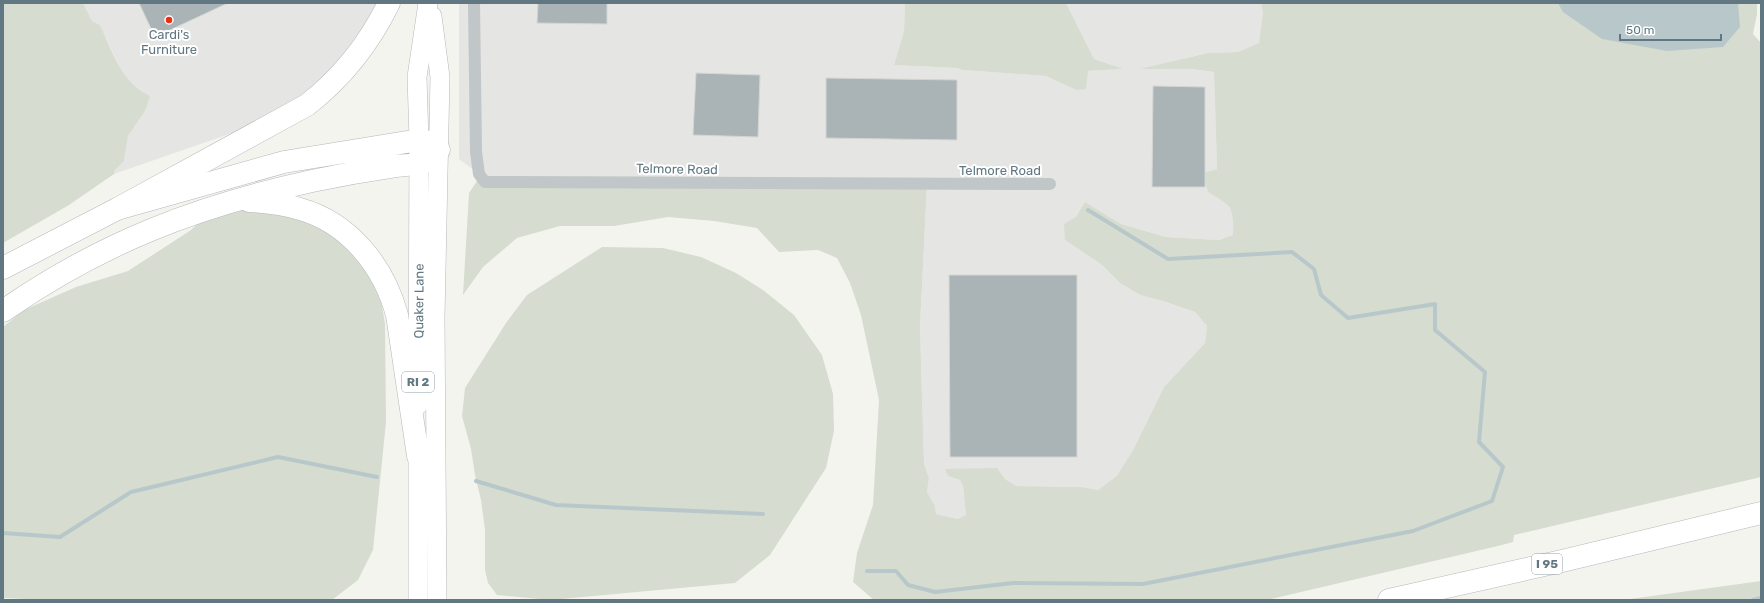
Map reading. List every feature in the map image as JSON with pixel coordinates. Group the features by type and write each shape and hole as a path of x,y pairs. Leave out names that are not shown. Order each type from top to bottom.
{"highway":[{"path":"3,268 117,209 307,105 323,92 351,64 373,33 388,3"},
{"path":"3,311 66,270 130,238 183,216 238,200 328,178 418,164 429,160 439,150 429,142 419,140 284,162 117,209"},
{"path":"238,200 286,206 315,214 356,242 377,268 392,299 397,315 418,456"},
{"name":"I 95","path":"1389,600 1562,561 1761,513"}],"main road":[{"name":"Quaker Lane","path":"418,600 419,140 417,76 429,3"},
{"name":"Quaker Lane","path":"429,3 440,77 435,318 437,600"}],"street":[{"name":"Telmore Road","path":"474,3 476,152 479,174 485,182 1050,184"}],"shaded area":[{"path":"3,3 83,3 92,21 100,25 119,66 125,75 140,90 150,96 145,111 128,136 124,161 115,170 114,174 69,205 3,243"},
{"path":"83,3 386,3 344,72 284,115 114,174 115,170 124,161 128,136 145,111 139,91 125,79 100,25 92,21"},
{"path":"459,3 905,3 904,31 894,65 957,68 962,70 1046,76 1076,90 1088,71 1122,69 1094,59 1066,3 1261,3 1263,14 1260,43 1238,52 1208,53 1142,69 1192,69 1214,72 1217,169 1204,173 1208,191 1224,201 1234,214 1233,235 1219,240 1166,237 1121,224 1085,202 1065,240 1102,265 1120,283 1140,295 1195,312 1207,326 1205,343 1164,387 1133,450 1117,477 1098,490 1080,487 1016,486 1005,479 946,469 948,476 960,480 963,486 966,515 958,519 936,514 935,506 927,492 929,478 924,464 920,327 927,185 490,182 459,159"},
{"path":"905,3 1066,3 1094,59 1123,69 1088,71 1086,89 1076,90 1046,76 962,70 957,68 894,65 904,31"},
{"path":"1261,3 1757,3 1757,14 1753,34 1761,43 1761,477 1514,535 1513,542 1498,546 1267,600 874,600 853,582 857,553 873,505 879,400 861,315 850,283 837,258 818,250 779,252 757,228 714,221 668,217 614,226 560,226 517,238 483,267 463,295 469,193 477,181 927,185 920,327 924,464 929,478 927,492 935,506 936,514 958,519 966,515 963,486 960,480 948,476 945,469 997,468 1005,479 1016,486 1081,487 1098,490 1117,476 1133,450 1164,387 1205,343 1207,326 1195,312 1140,295 1120,283 1102,265 1065,240 1064,224 1076,217 1085,202 1121,224 1166,237 1219,240 1233,235 1233,218 1230,208 1227,204 1208,192 1203,173 1217,169 1214,72 1192,69 1140,69 1208,53 1238,52 1259,43 1263,14"},
{"path":"1558,3 1738,3 1740,27 1723,47 1667,51 1602,39 1563,12"},
{"path":"233,208 320,219 377,276 385,324 386,422 373,550 358,580 332,600 50,600 3,598 3,327 24,310 76,287 128,271 191,230 210,212"},
{"path":"602,247 663,248 701,257 736,273 763,290 794,315 822,355 833,394 834,431 826,468 770,555 735,583 550,600 497,595 488,583 485,570 485,530 481,500 471,449 462,416 465,388 506,323 527,295"},
{"path":"1761,581 1761,600 1623,600"}],"building":[{"name":"Cardi's Furniture","path":"139,3 228,3 155,37"},
{"path":"538,3 607,3 607,24 537,23"},
{"path":"696,73 760,75 758,137 693,135"},
{"path":"826,78 957,80 957,140 826,138"},
{"path":"1153,86 1205,87 1205,187 1152,187"},
{"path":"949,275 1077,275 1077,457 950,457"}],"waterway":[{"path":"867,571 896,571 908,585 935,592 1013,583 1143,584 1413,531 1492,501 1503,467 1479,442 1485,372 1435,330 1435,304 1348,318 1321,295 1314,269 1292,252 1168,259 1088,210"},
{"path":"3,533 60,537 131,492 278,457 377,477"},
{"path":"476,481 556,505 763,514"},
{"path":"1753,600 1761,598"}],"place":[{"name":"Cardi's Furniture","path":"169,20"}]}
